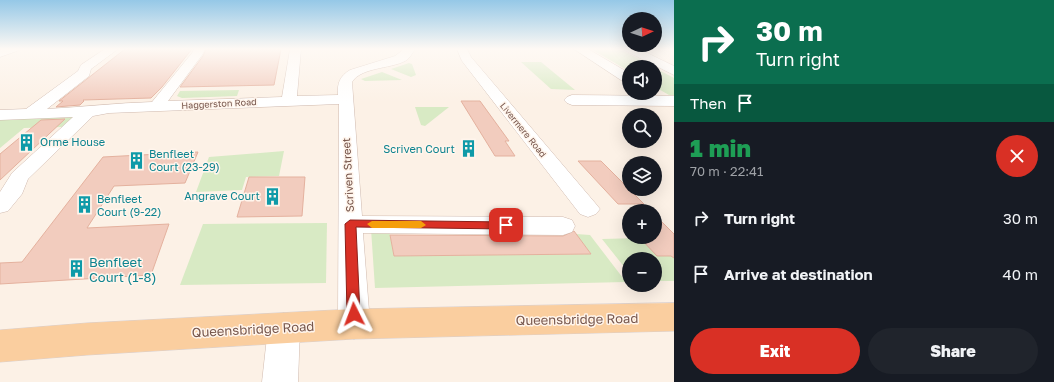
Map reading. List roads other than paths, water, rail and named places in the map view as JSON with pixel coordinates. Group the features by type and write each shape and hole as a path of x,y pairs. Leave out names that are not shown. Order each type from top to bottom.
{"main road":[{"name":"Queensbridge Road","path":"0,346 354,324 674,317"}],"street":[{"path":"30,114 84,72 84,68 86,67"},
{"path":"156,106 188,67"},
{"path":"289,100 293,67"},
{"path":"346,99 344,85 346,78 360,70 371,67"},
{"name":"Livermere Road","path":"473,67 588,209"},
{"path":"609,67 622,75"},
{"name":"Haggerston Road","path":"0,115 88,112 109,108 346,99"},
{"name":"Scriven Street","path":"346,99 354,324"},
{"path":"572,100 666,100"},
{"path":"4,198 19,177 88,112"},
{"path":"350,224 563,226"},
{"path":"280,382 284,328"}],"place":[{"name":"Orme House","path":"27,142"},
{"name":"Scriven Court","path":"468,149"},
{"name":"Benfleet Court (23-29)","path":"136,160"},
{"name":"Angrave Court","path":"273,196"},
{"name":"Benfleet Court (9-22)","path":"84,205"},
{"name":"Benfleet Court (1-8)","path":"76,269"}]}
